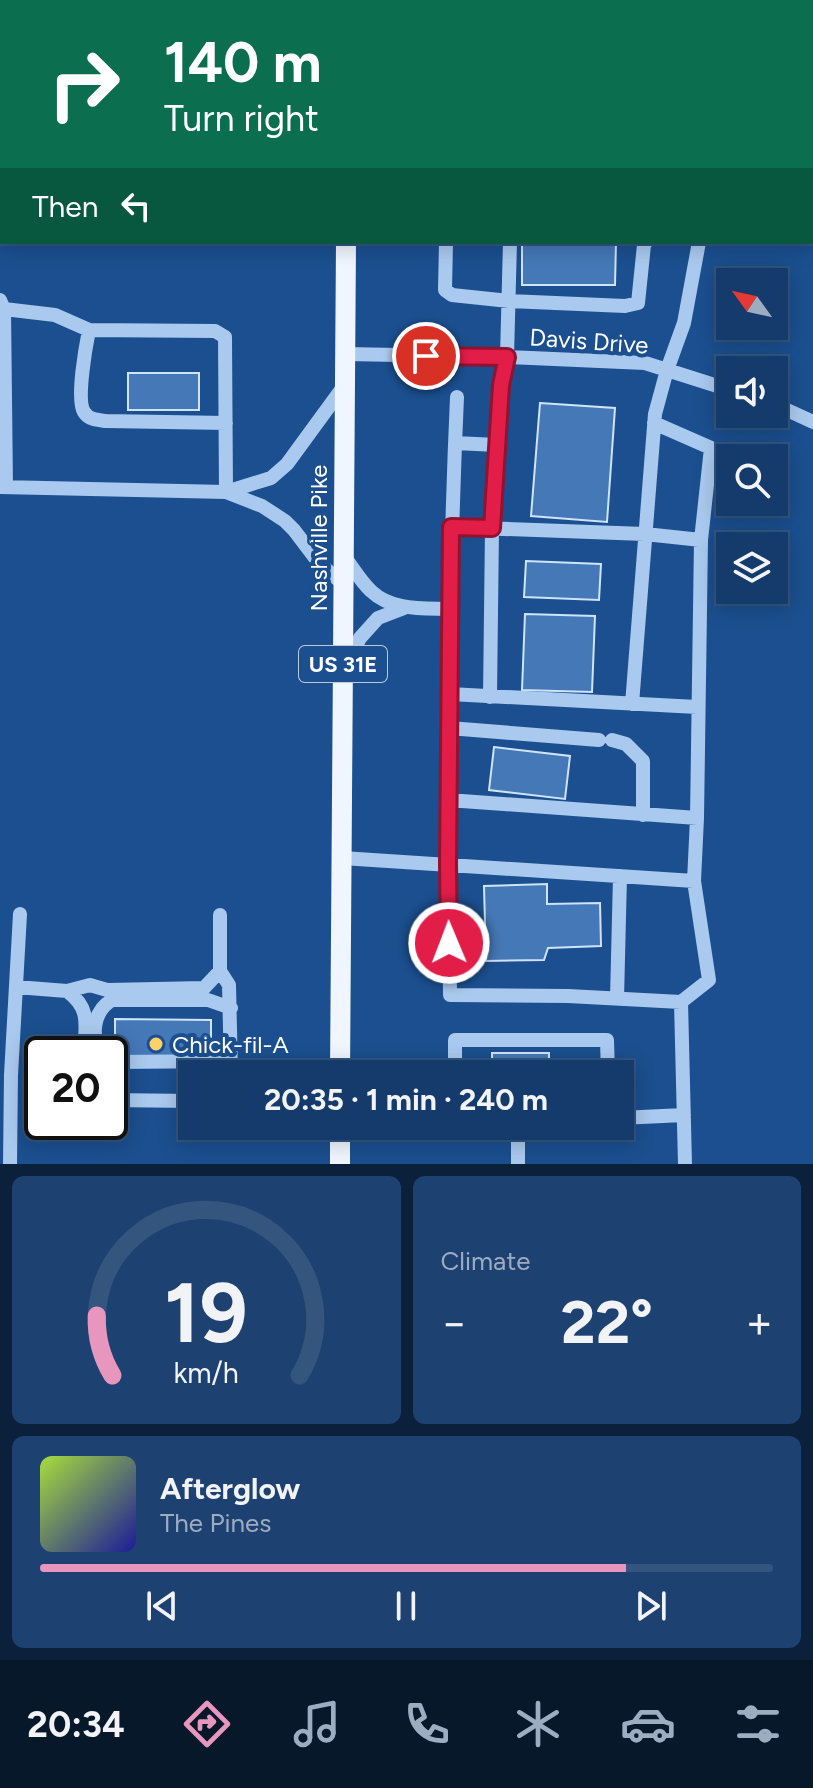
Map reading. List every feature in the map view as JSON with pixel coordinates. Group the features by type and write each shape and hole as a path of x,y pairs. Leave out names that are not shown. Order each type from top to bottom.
{"main road":[{"name":"Nashville Pike","path":"340,1060 346,244"},
{"path":"340,1140 340,1164"}],"street":[{"path":"446,244 445,290 452,295 625,306 638,303 645,244"},
{"path":"490,697 492,528 501,385 507,357 510,244"},
{"path":"632,704 654,423 667,370 684,323 699,244"},
{"path":"226,492 225,337 215,331 89,330 55,315 2,305 3,487 226,492 271,478 287,464 344,386"},
{"path":"89,330 81,402 84,413 93,420 226,423"},
{"name":"Davis Drive","path":"345,354 645,363 716,386"},
{"path":"457,397 450,609 450,995 568,996 681,1002 709,980 694,881 701,540 711,448 654,423"},
{"path":"788,410 813,422"},
{"path":"455,443 497,445"},
{"path":"226,492 262,506 285,521 319,563 343,584"},
{"path":"451,527 645,534 701,540"},
{"path":"343,555 370,590 384,601 404,608 450,609"},
{"path":"343,671 360,638 378,618 404,608"},
{"path":"450,694 697,707"},
{"path":"449,728 626,744 643,761 643,815"},
{"path":"448,800 697,818"},
{"path":"342,858 694,881"},
{"path":"617,999 620,876"},
{"path":"10,1164 11,1075 20,914"},
{"path":"220,915 220,971 229,985 231,1060"},
{"path":"16,987 67,991 90,985 107,990 204,988 220,971"},
{"path":"85,1010 107,990"},
{"path":"67,991 76,997 85,1010 84,1036"},
{"path":"97,1036 96,1019 104,1004 112,1000 208,1000 231,1008"},
{"path":"681,1002 685,1164"},
{"path":"455,1060 455,1040 607,1040 608,1060"},
{"path":"128,1063 178,1065"},
{"path":"128,1100 178,1101"},
{"path":"634,1117 684,1115"},
{"path":"518,1140 518,1164"}],"building":[{"path":"522,244 616,244 615,285 522,285"},
{"path":"128,373 199,373 199,410 128,410"},
{"path":"540,403 615,408 607,522 531,516"},
{"path":"526,561 601,564 599,600 524,597"},
{"path":"525,614 595,616 592,692 522,690"},
{"path":"494,747 570,756 565,799 489,790"},
{"path":"547,884 547,904 600,903 601,946 548,948 544,960 486,961 484,886"},
{"path":"115,1019 211,1020 211,1056 128,1056 128,1036 115,1036"},
{"path":"492,1053 549,1053 549,1060 492,1060"}],"place":[{"name":"Chick-fil-A","path":"156,1044"}],"route":[{"path":"426,356 507,357 501,385 492,528 451,527 449,943"}]}
